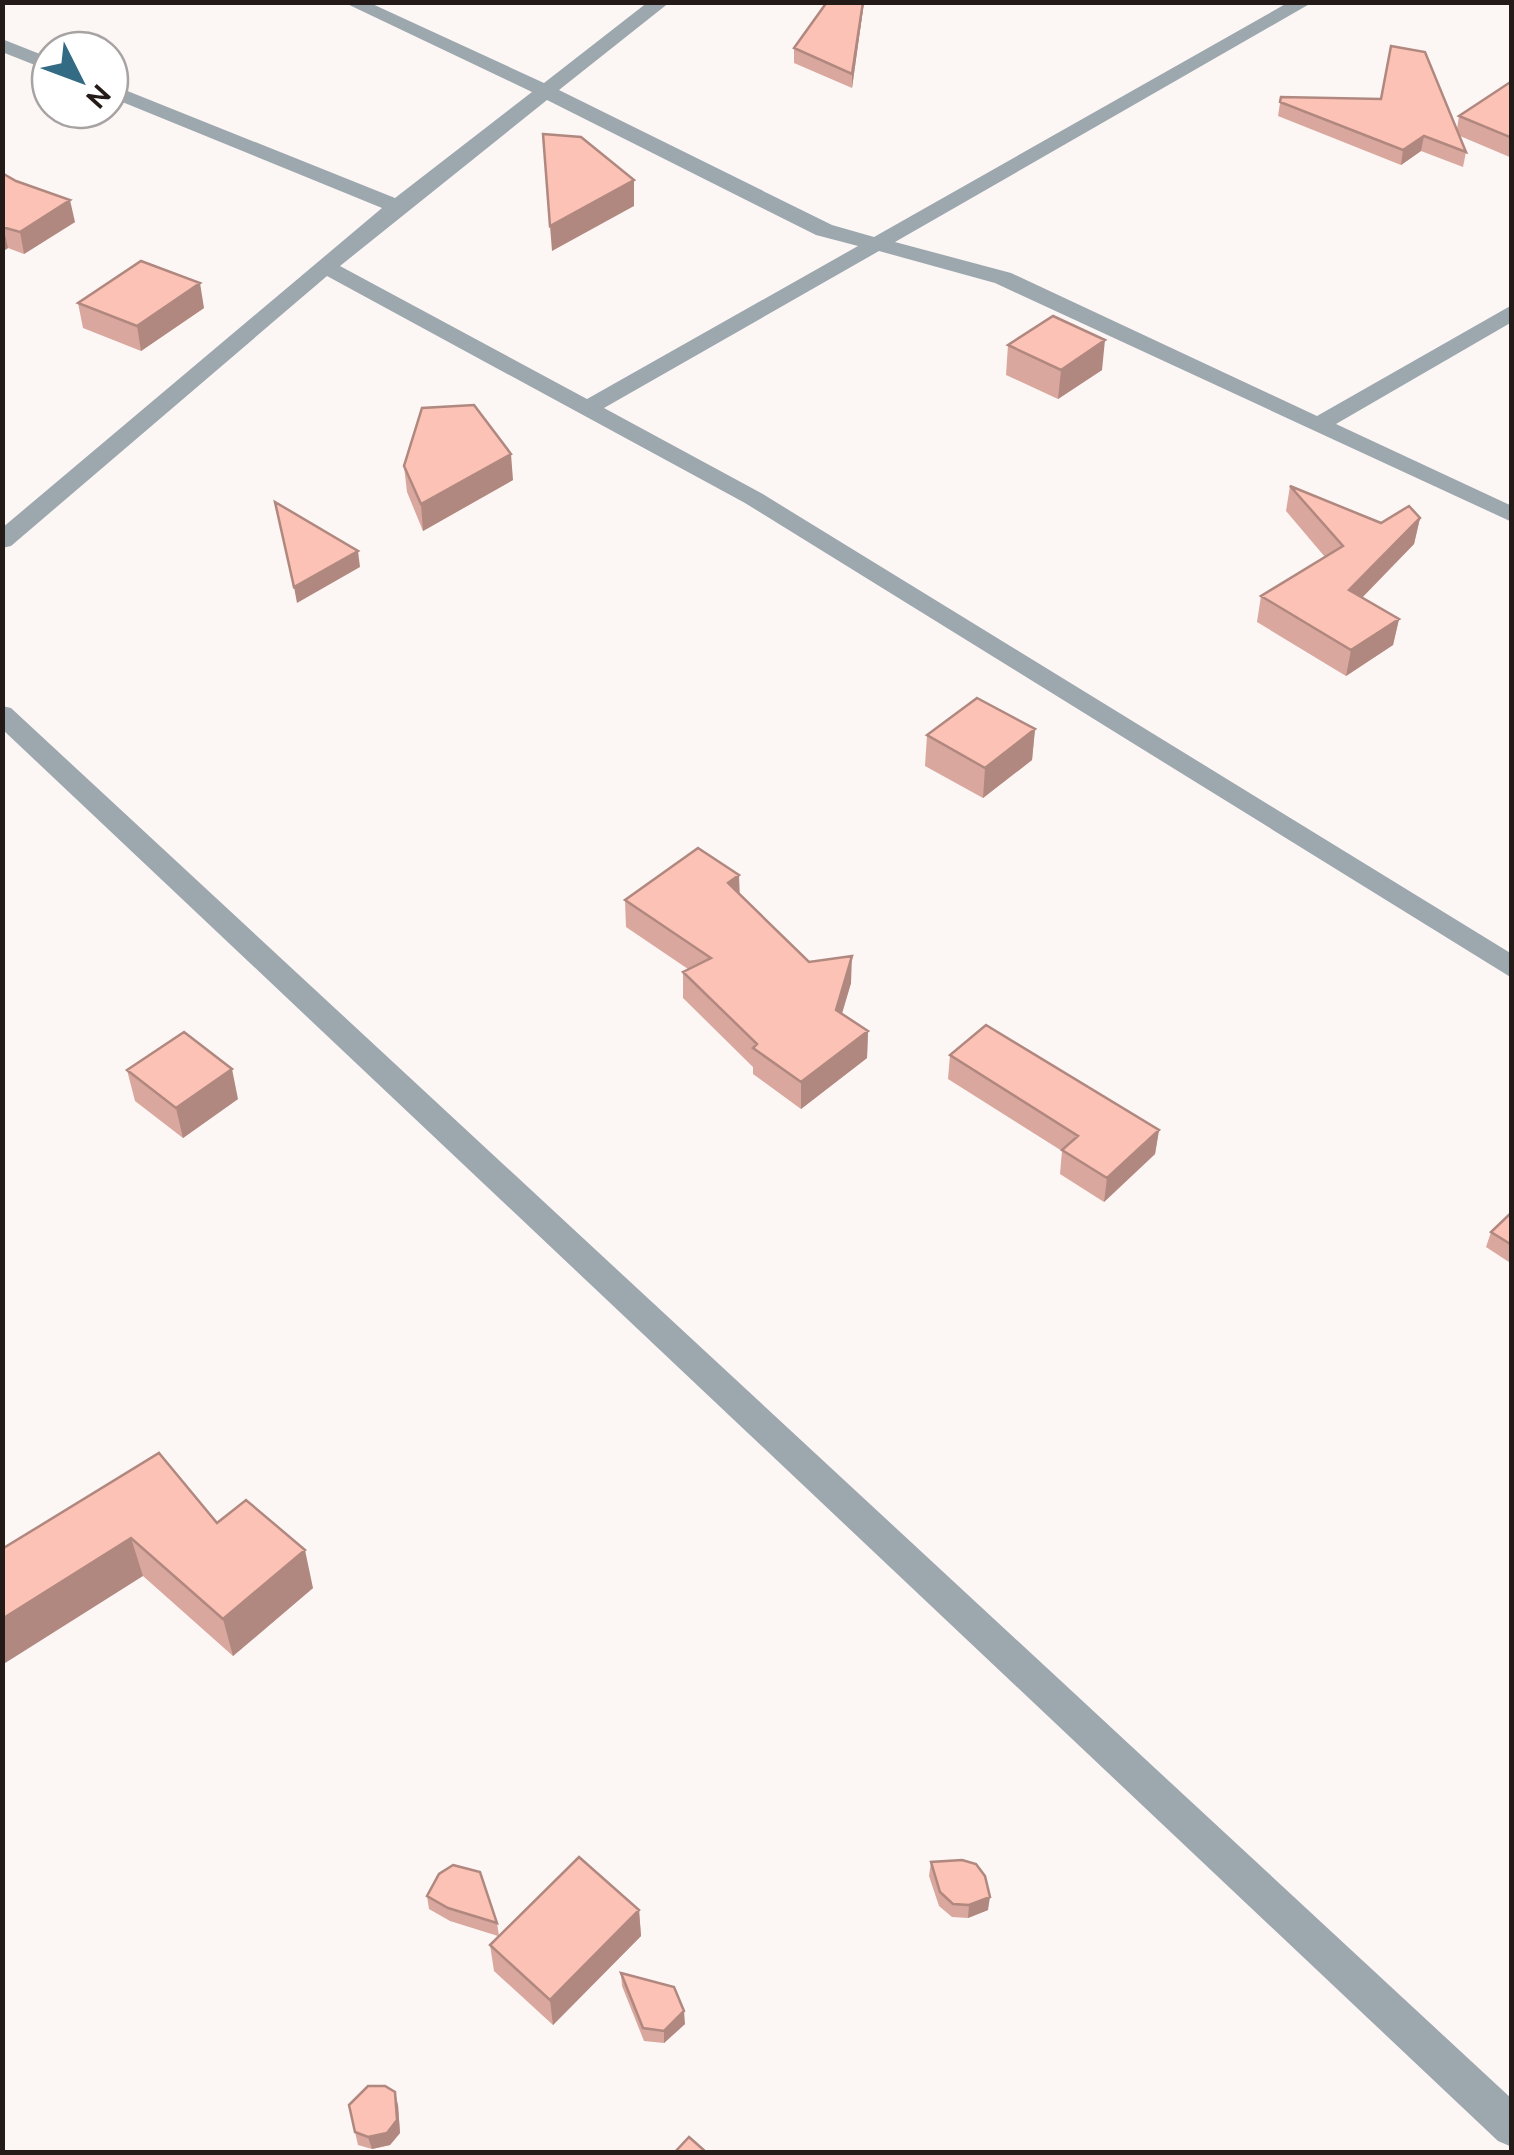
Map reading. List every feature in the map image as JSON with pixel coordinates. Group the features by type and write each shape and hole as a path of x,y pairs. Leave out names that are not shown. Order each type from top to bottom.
{"street":[{"path":"352,2 543,90 824,230 1003,278 1321,423 1512,516"},
{"path":"2,541 397,206 661,2"},
{"path":"587,408 1304,2"},
{"path":"2,45 30,57"},
{"path":"130,98 397,206"},
{"path":"328,268 754,498 1512,968"},
{"path":"1321,423 1512,312"},
{"path":"2,714 1512,2126"}],"building":[{"path":"827,2 863,2 852,74 794,48"},
{"path":"1391,46 1425,52 1466,152 1424,136 1403,150 1280,102 1281,97 1381,99"},
{"path":"1512,81 1512,138 1459,116"},
{"path":"543,134 581,137 634,180 550,226"},
{"path":"2,173 70,200 20,232 2,227"},
{"path":"141,261 200,283 137,326 78,303"},
{"path":"1053,316 1105,340 1061,370 1008,345"},
{"path":"474,405 511,454 421,504 404,466 422,408"},
{"path":"1290,486 1381,523 1409,506 1420,518 1349,590 1399,619 1351,650 1261,596 1343,546"},
{"path":"275,502 358,551 294,587"},
{"path":"977,698 1035,729 985,768 927,735"},
{"path":"698,848 739,875 728,883 809,962 852,956 836,1010 868,1031 801,1082 753,1048 757,1044 683,972 711,958 625,900"},
{"path":"986,1025 1159,1130 1107,1178 1062,1150 1078,1136 950,1055"},
{"path":"184,1032 232,1069 176,1108 127,1070"},
{"path":"1512,1212 1512,1245 1491,1232"},
{"path":"159,1453 217,1523 246,1500 305,1550 223,1619 131,1538 2,1619 2,1549"},
{"path":"579,1857 639,1910 550,2000 490,1945"},
{"path":"962,1860 976,1864 985,1876 990,1897 969,1905 953,1904 940,1892 931,1862"},
{"path":"453,1865 480,1872 497,1923 448,1908 427,1896 439,1874"},
{"path":"621,1973 674,1987 684,2011 664,2031 643,2028"},
{"path":"368,2086 385,2086 395,2092 397,2120 387,2133 368,2137 355,2132 349,2105"},
{"path":"689,2137 706,2152 675,2152"}]}
